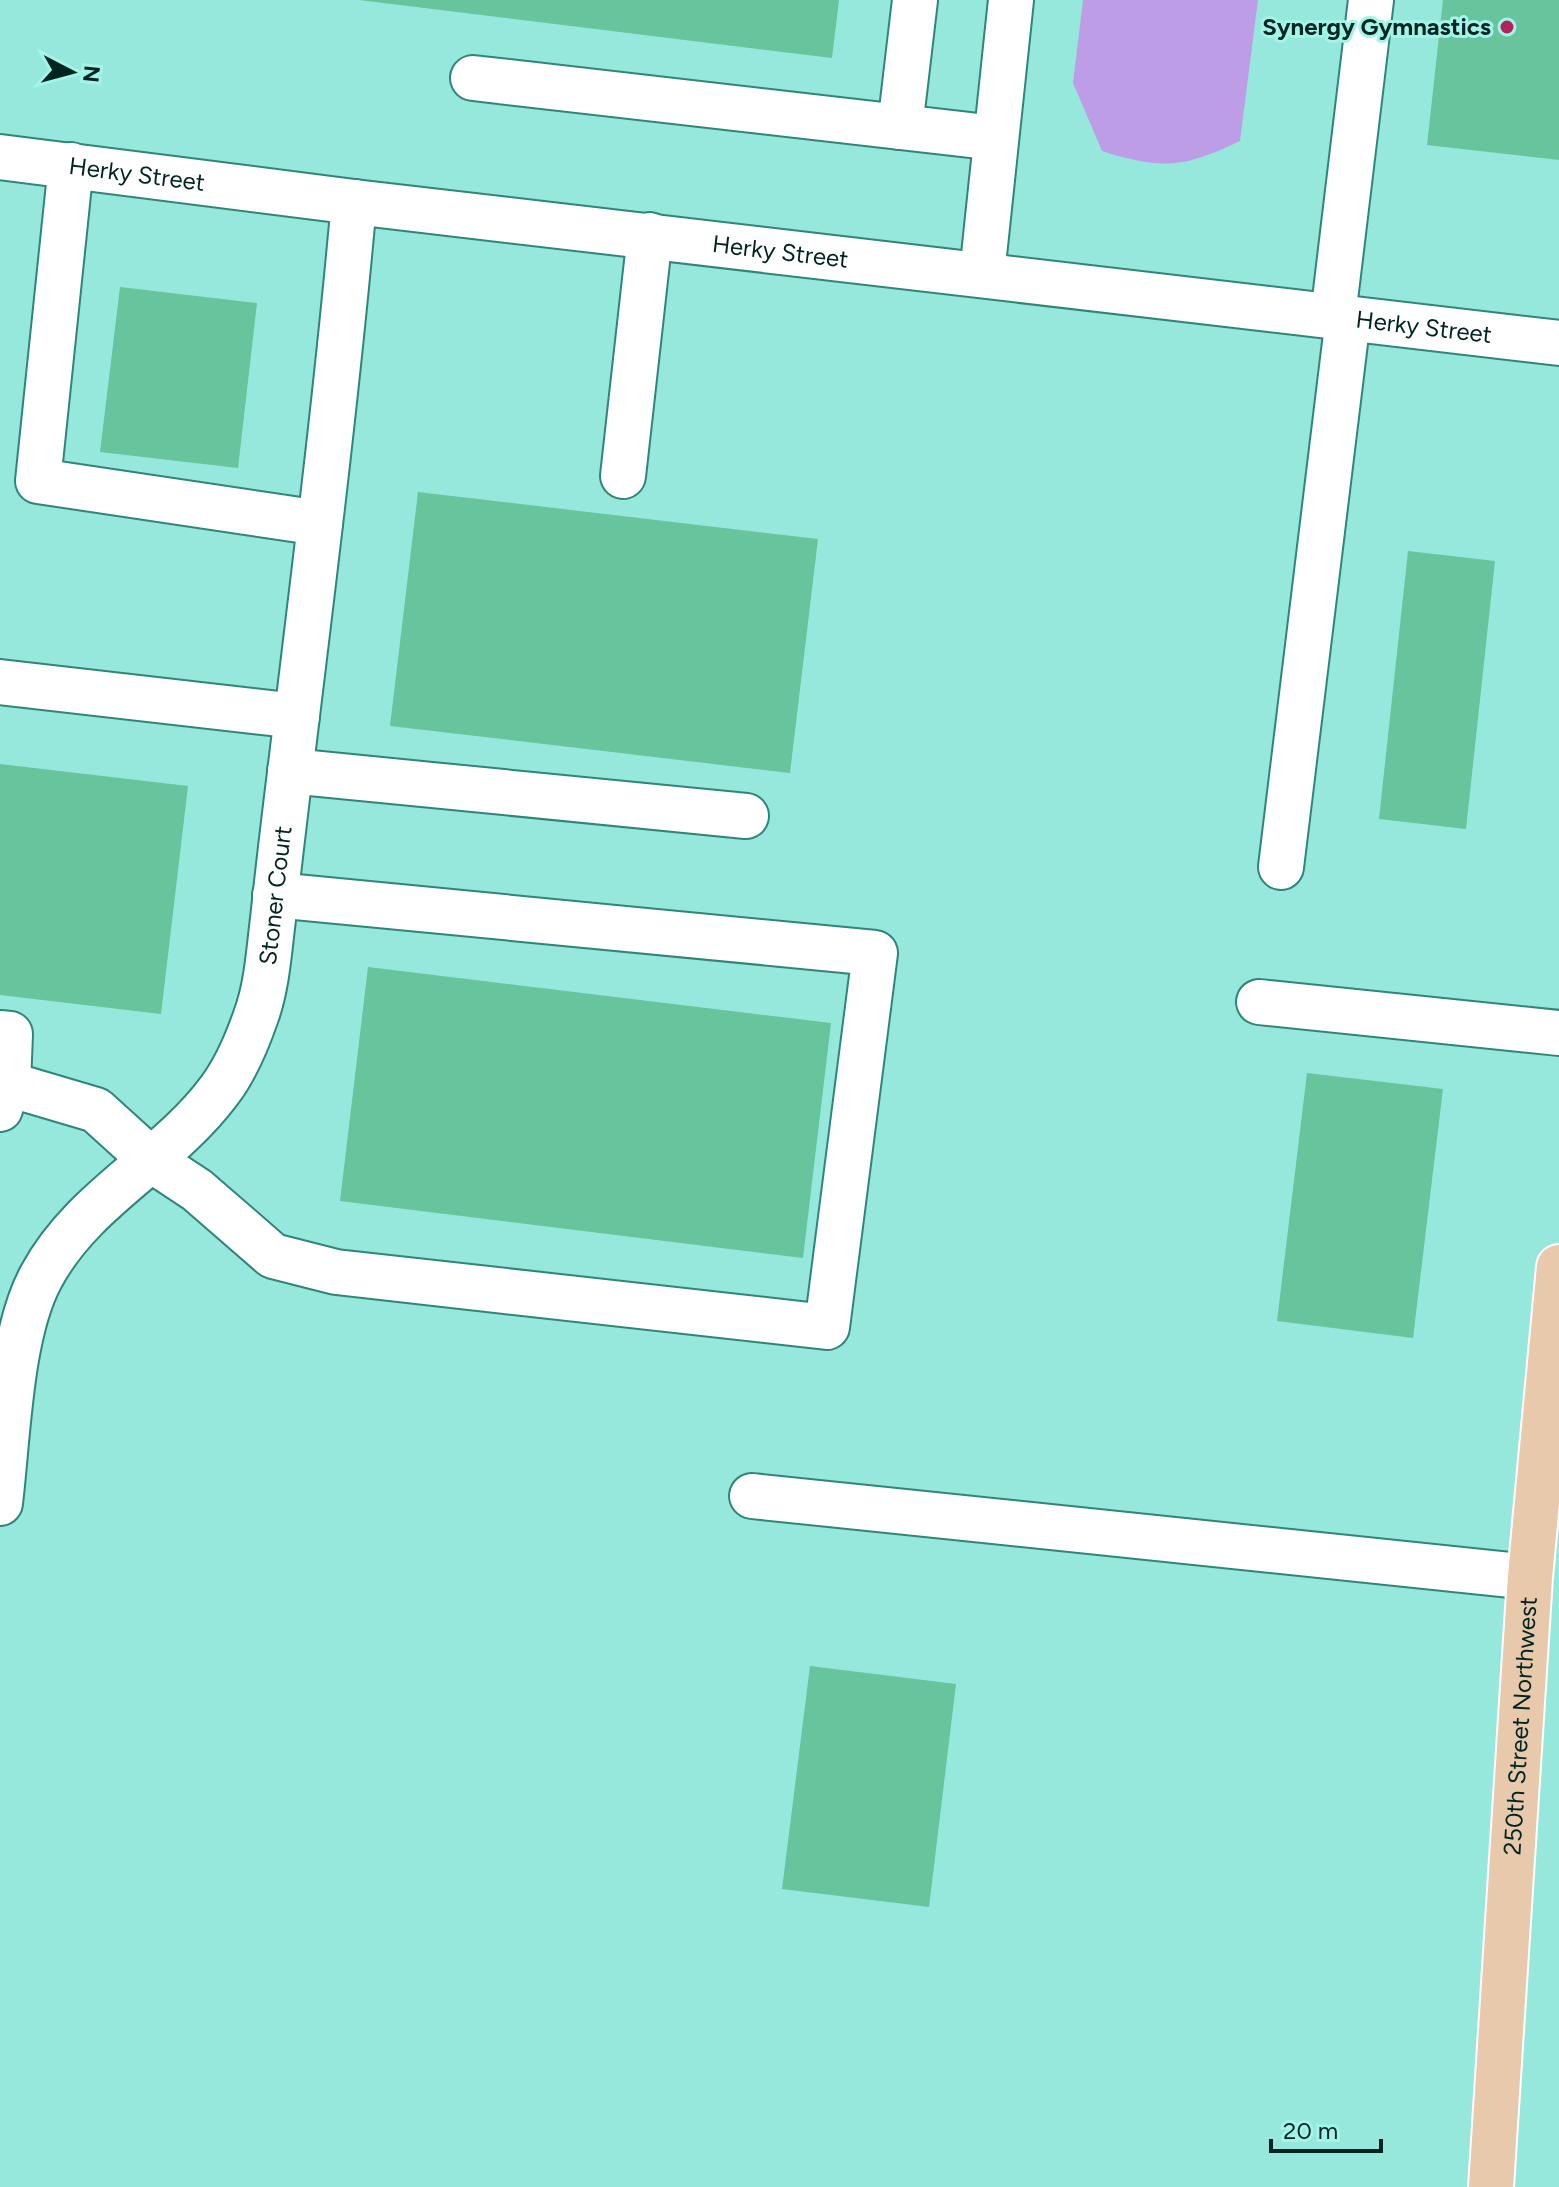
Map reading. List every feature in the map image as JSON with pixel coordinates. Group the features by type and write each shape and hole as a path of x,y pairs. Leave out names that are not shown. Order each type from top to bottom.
{"main road":[{"name":"250th Street Northwest","path":"1491,2187 1530,1577 1559,1267"}],"street":[{"path":"900,127 915,0"},
{"path":"982,274 1011,0"},
{"path":"1281,867 1341,317 1371,0"},
{"path":"473,78 996,138"},
{"name":"Herky Street","path":"0,157 354,202 1559,343"},
{"path":"71,165 38,481 320,523"},
{"name":"Stoner Court","path":"0,1503 19,1349 33,1293 70,1232 102,1198 150,1159 220,1090 241,1055 258,1010 320,523 354,202"},
{"path":"623,476 650,235"},
{"path":"0,682 297,716"},
{"path":"290,771 746,816"},
{"path":"0,1033 10,1034 4,1096 96,1110 150,1159 197,1190 273,1256 323,1269 827,1327 875,953 275,895"},
{"path":"1259,1002 1559,1033"},
{"path":"752,1496 1530,1577"}],"shaded area":[{"path":"1083,0 1258,0 1240,141 1203,157 1172,163 1141,161 1102,151 1073,83"}],"building":[{"path":"359,0 839,0 832,58"},
{"path":"1443,0 1559,0 1559,160 1427,145"},
{"path":"120,287 257,303 238,468 100,452"},
{"path":"418,492 818,539 790,773 390,726"},
{"path":"1408,551 1495,561 1466,829 1379,819"},
{"path":"0,764 188,786 161,1014 0,995"},
{"path":"368,967 831,1023 803,1258 340,1201"},
{"path":"1307,1073 1443,1089 1413,1338 1277,1321"},
{"path":"810,1666 956,1684 929,1907 782,1889"}],"place":[{"name":"Synergy Gymnastics","path":"1507,27"}]}
